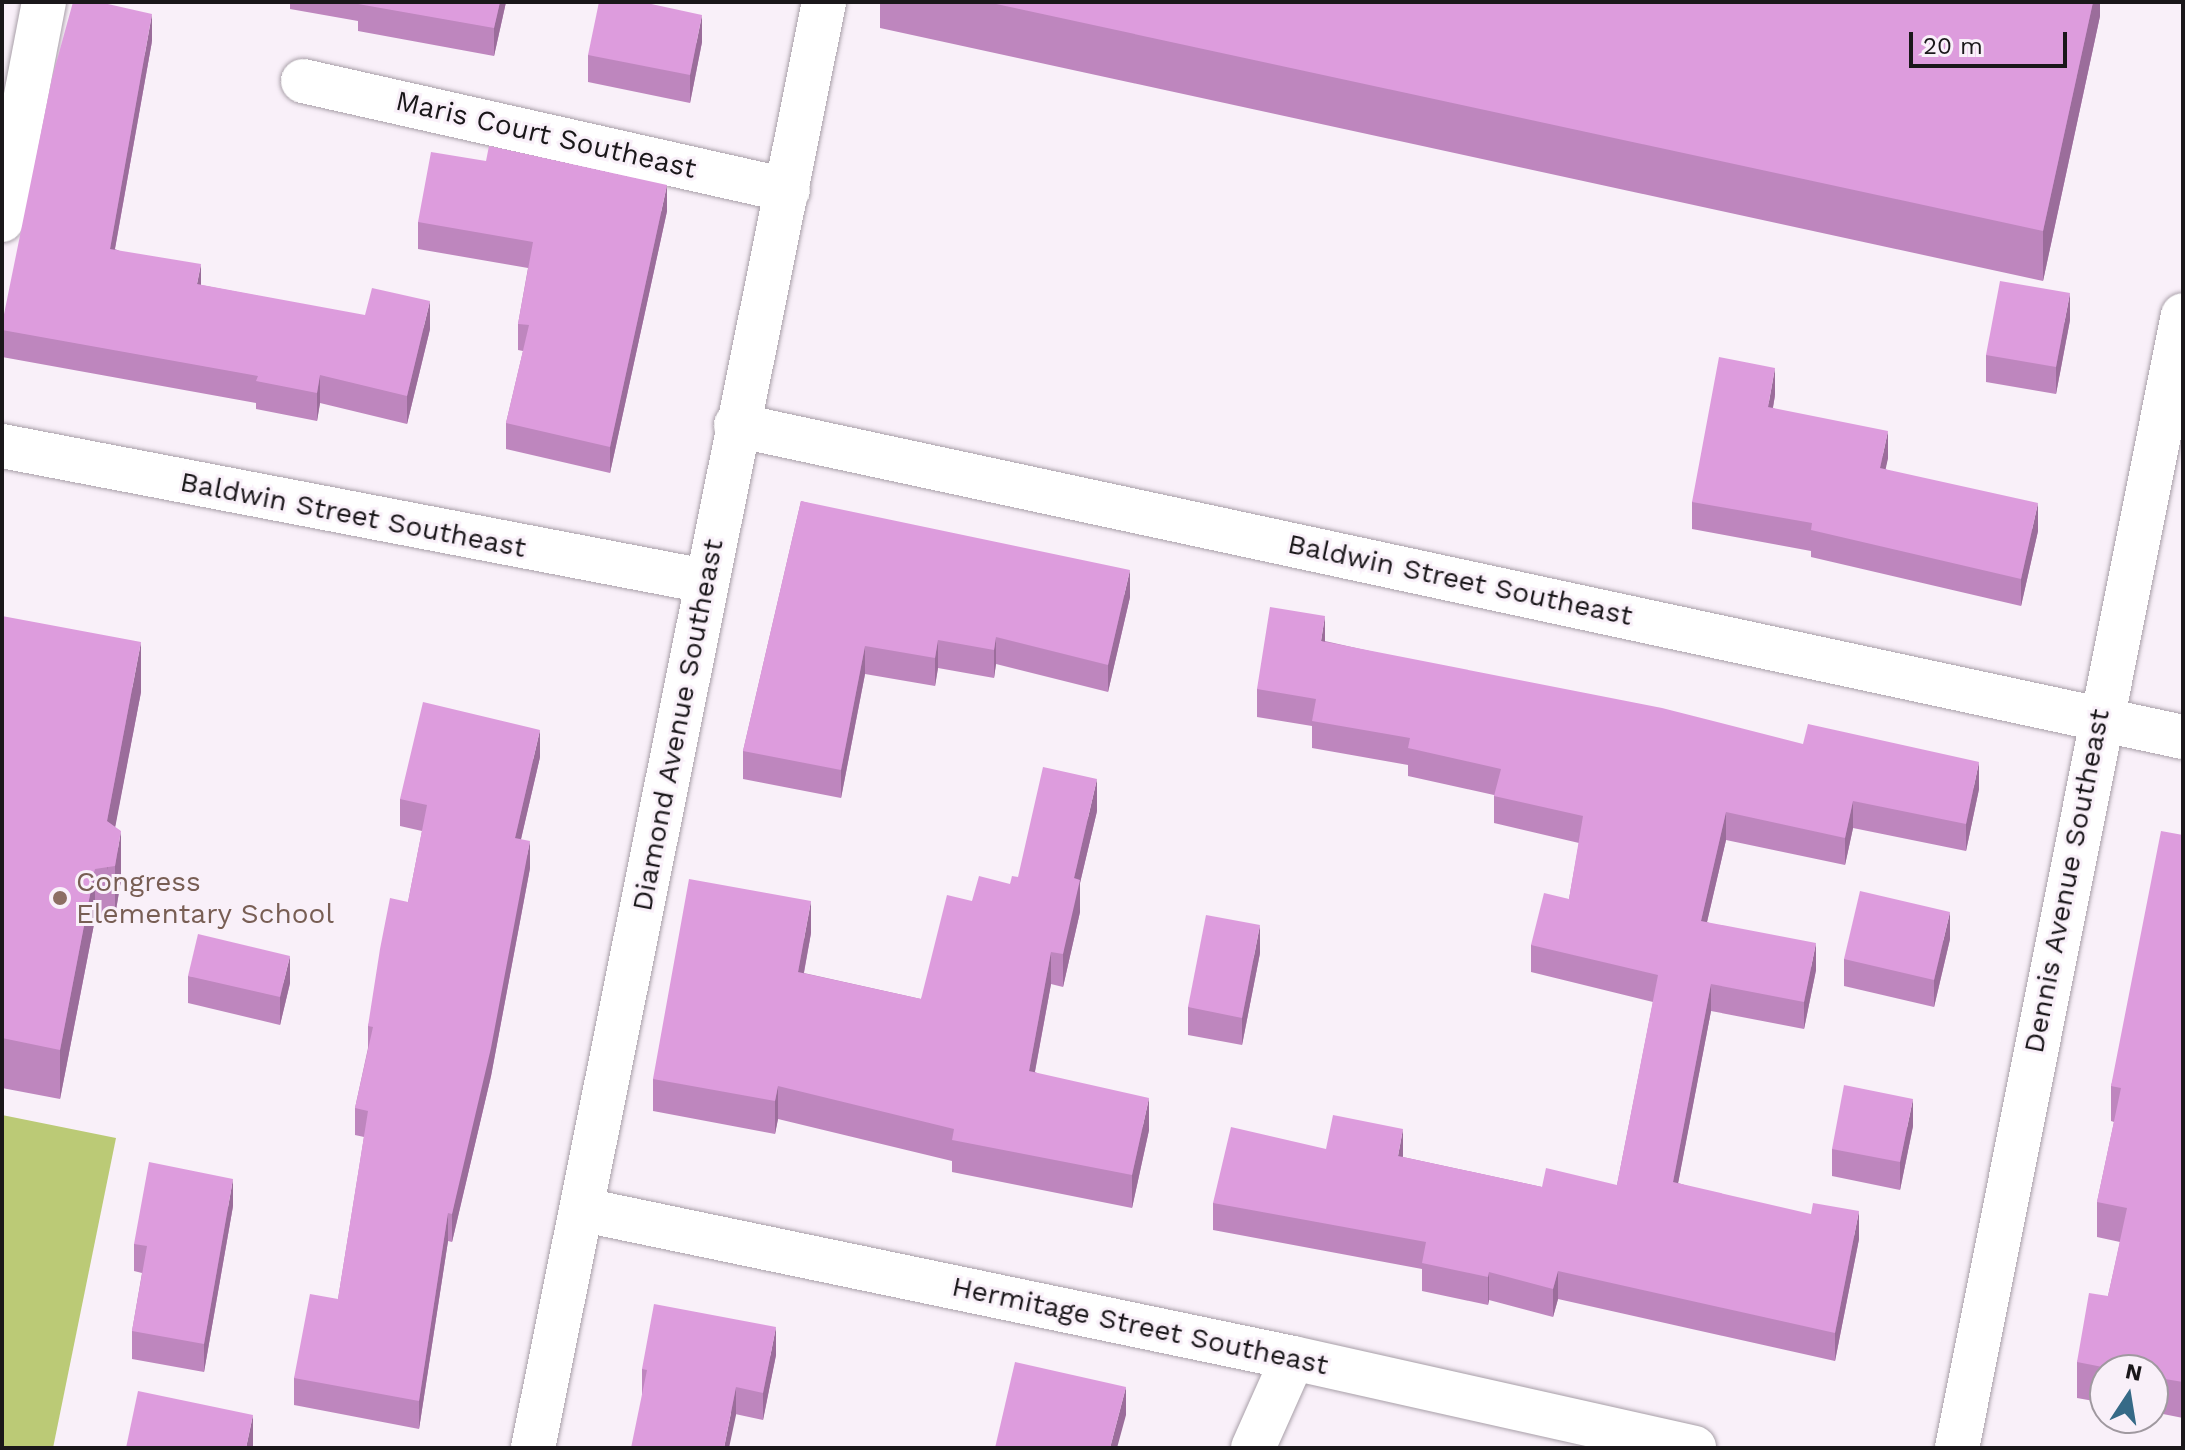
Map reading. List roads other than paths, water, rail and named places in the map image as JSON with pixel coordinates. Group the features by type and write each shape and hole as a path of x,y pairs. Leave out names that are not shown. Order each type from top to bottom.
{"street":[{"path":"2,220 44,2"},
{"name":"Diamond Avenue Southeast","path":"533,1448 584,1210 705,581 788,190 824,2"},
{"name":"Maris Court Southeast","path":"303,81 788,190"},
{"name":"Dennis Avenue Southeast","path":"1957,1448 2099,717 2183,315"},
{"name":"Baldwin Street Southeast","path":"736,425 2183,737"},
{"name":"Baldwin Street Southeast","path":"2,446 705,581"},
{"name":"Hermitage Street Southeast","path":"584,1210 1293,1358 1694,1448"},
{"path":"1253,1448 1293,1358"}],"place":[{"name":"Congress Elementary School","path":"60,898"}]}
